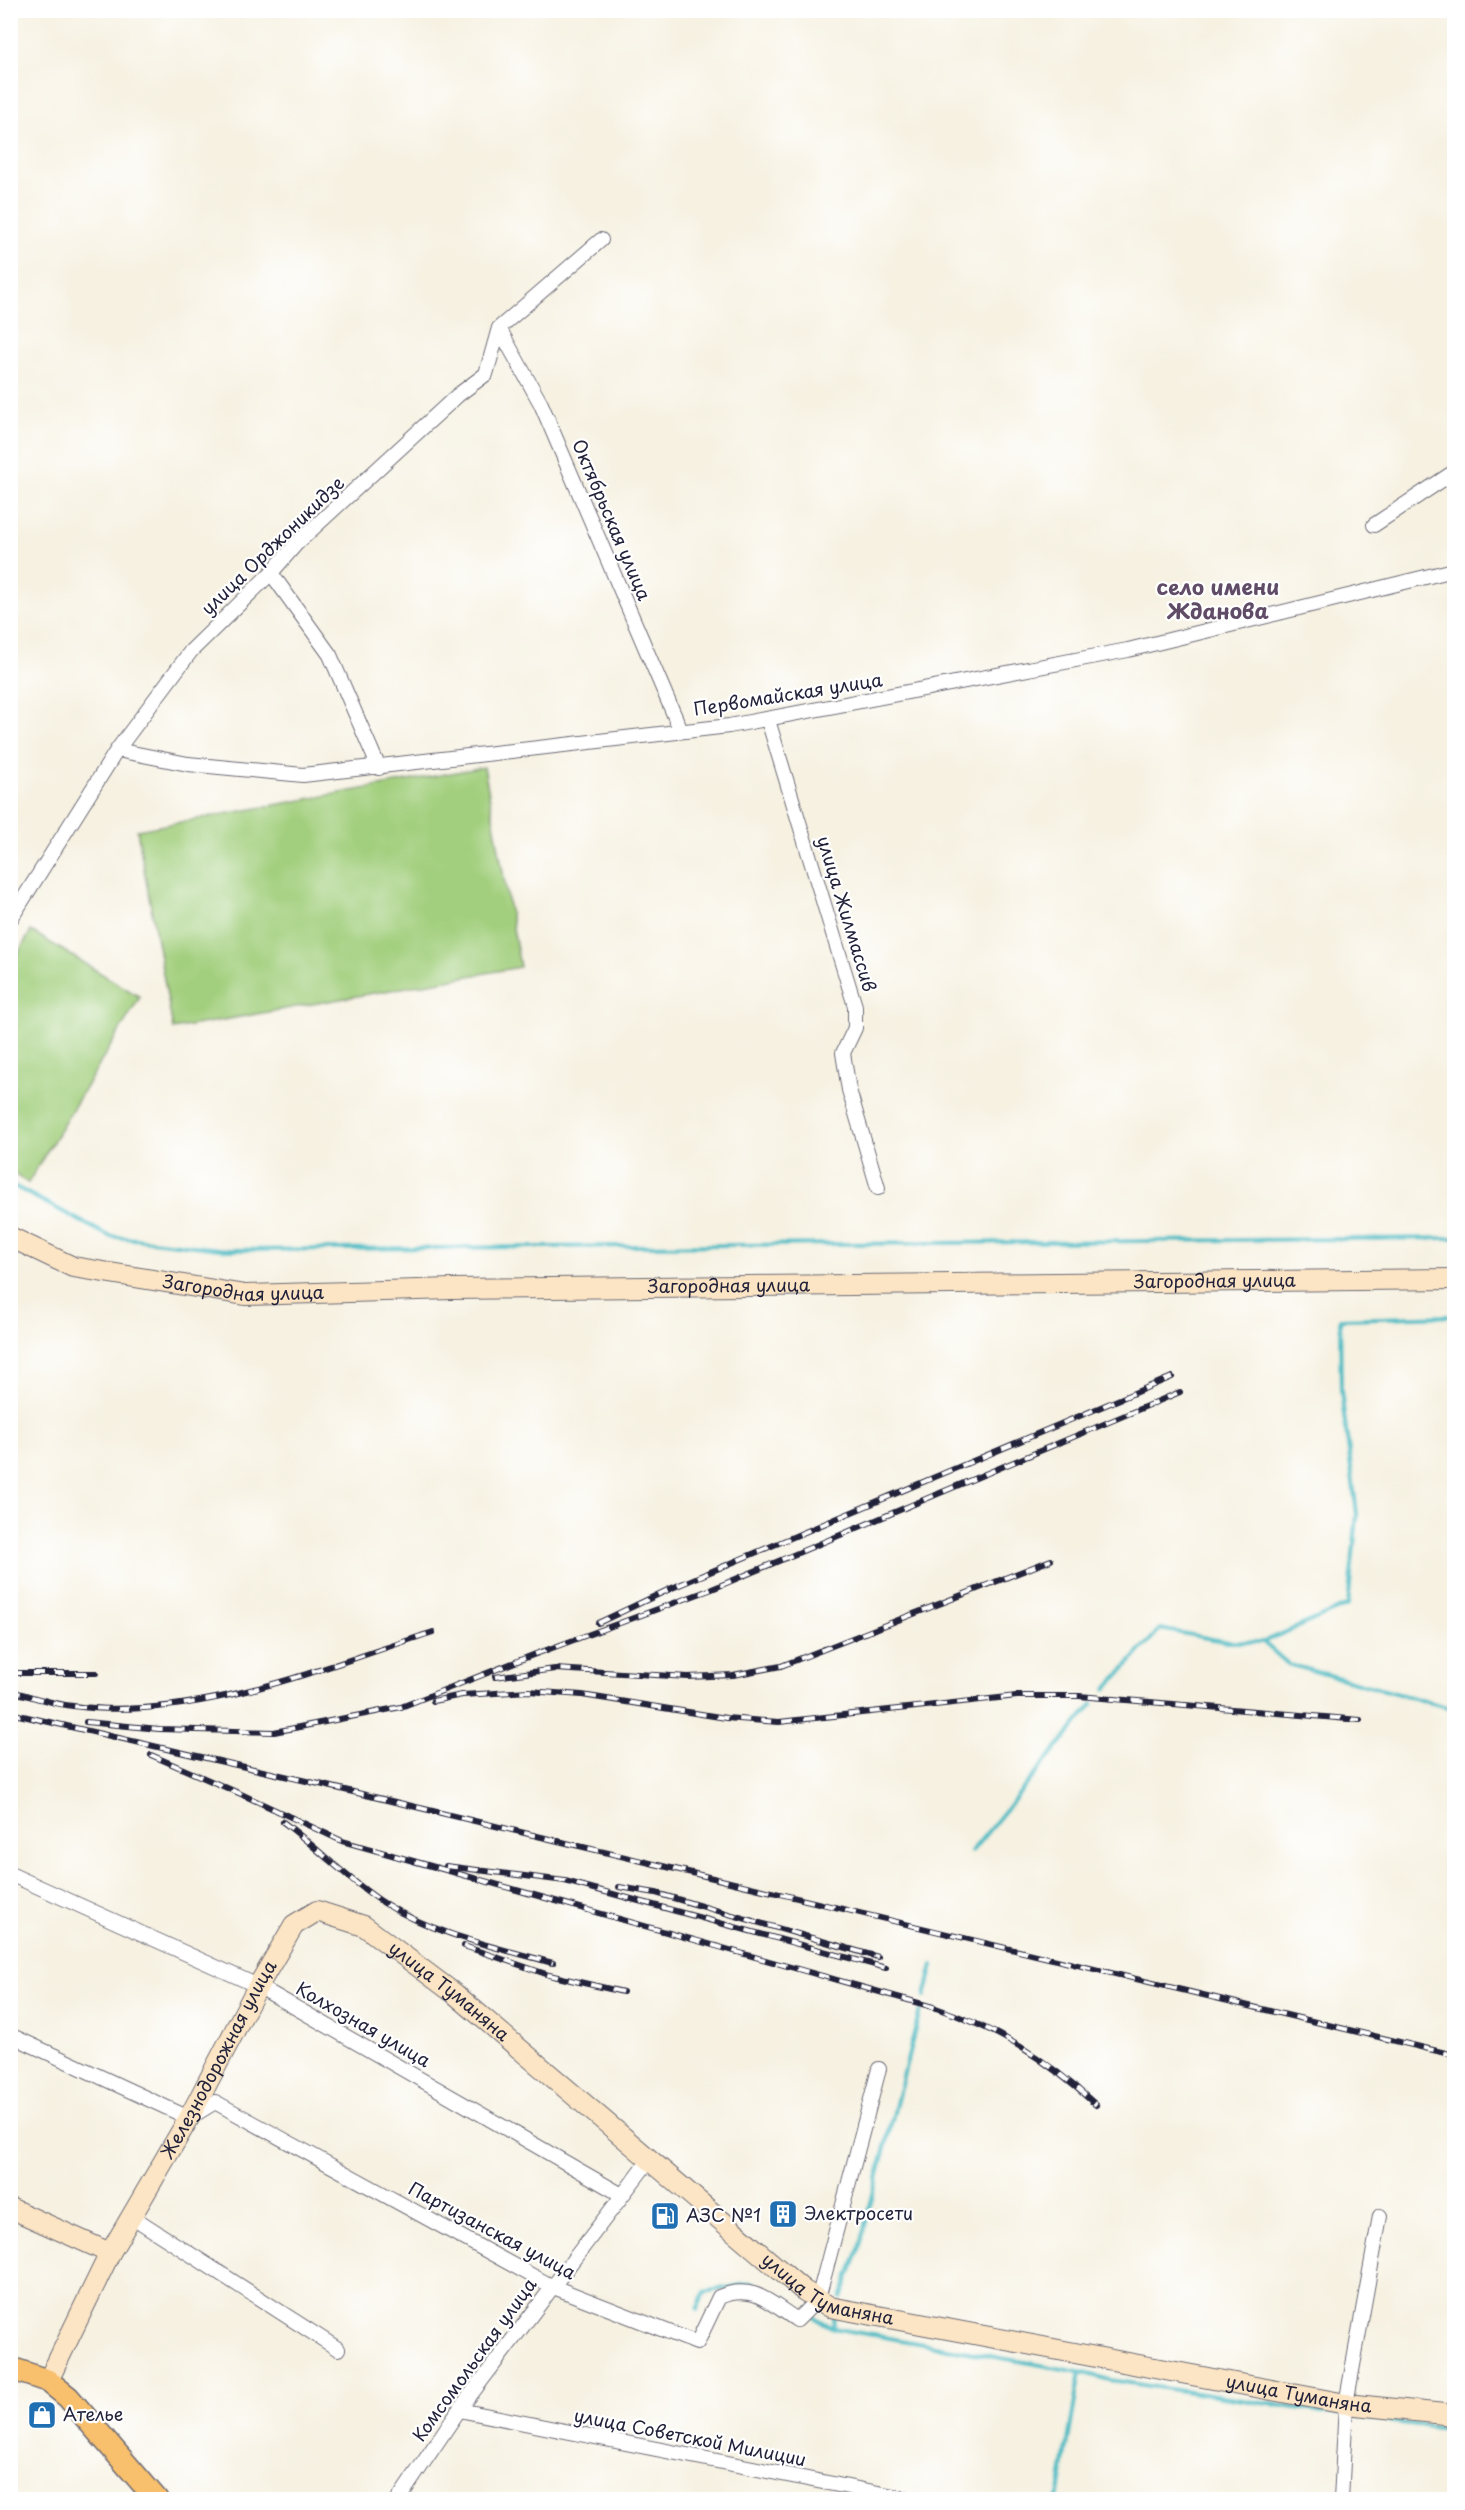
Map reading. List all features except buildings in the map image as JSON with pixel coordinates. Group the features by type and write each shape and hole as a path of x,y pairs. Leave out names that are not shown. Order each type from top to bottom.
{"main road":[{"path":"10,2368 48,2381 68,2397 157,2499"}],"street":[{"path":"499,328 601,240"},
{"name":"улица Орджоникидзе","path":"10,920 117,750 190,651 271,573 297,543 458,395 486,374 499,328"},
{"name":"Октябрьская улица","path":"499,328 541,404 681,731"},
{"path":"1374,525 1455,472"},
{"name":"Первомайская улица","path":"117,750 188,764 303,775 379,768 768,720 1128,650 1455,570"},
{"path":"271,573 330,655 379,768"},
{"name":"улица Жилмассив","path":"768,720 855,1006 855,1028 843,1053 849,1090 878,1188"},
{"name":"Загородная улица","path":"10,1237 73,1267 245,1295 452,1289 1455,1279"},
{"name":"Колхозная улица","path":"10,1874 258,1986 622,2195"},
{"name":"Железнодорожная улица","path":"48,2381 110,2253 189,2118 258,1986 294,1925 317,1911"},
{"name":"улица Туманяна","path":"317,1911 364,1926 455,1994 802,2290 830,2307 1346,2404 1455,2415"},
{"path":"10,2035 189,2118"},
{"path":"818,2299 879,2069"},
{"name":"Партизанская улица","path":"189,2118 214,2102 551,2286 697,2343 719,2297 734,2291 751,2291 797,2320 818,2299"},
{"name":"Комсомольская улица","path":"398,2499 459,2410 551,2286 650,2159"},
{"path":"10,2208 110,2253"},
{"path":"131,2216 338,2349"},
{"path":"1341,2499 1346,2404 1380,2216"},
{"name":"улица Советской Милиции","path":"459,2410 914,2499"}],"green space":[{"path":"484,767 520,967 173,1029 137,830"},
{"path":"31,931 140,997 28,1183 11,1172 11,965"}],"waterway":[{"path":"10,1184 109,1236 228,1250 1454,1238"},
{"path":"1106,1689 1160,1629 1228,1642 1263,1642 1348,1605 1357,1514 1341,1391 1340,1319 1454,1316"},
{"path":"1263,1642 1288,1664 1454,1709"},
{"path":"971,1852 1093,1704"},
{"path":"925,1996 933,1965"},
{"path":"841,2298 859,2249 920,2010"},
{"path":"697,2309 705,2292 752,2283 796,2307"},
{"path":"814,2317 833,2328"},
{"path":"834,2318 833,2328 1080,2372 1059,2493 1055,2500"},
{"path":"1080,2372 1110,2380 1342,2415"},
{"path":"1350,2416 1454,2430"}],"railway":[{"path":"598,1623 672,1588 1172,1377"},
{"path":"86,1722 159,1729 274,1732 401,1707 712,1589 1180,1392"},
{"path":"495,1677 555,1669 688,1677 733,1675 781,1666 1051,1560"},
{"path":"10,1691 73,1706 118,1709 164,1706 210,1699 256,1688 433,1632"},
{"path":"10,1673 96,1673"},
{"path":"433,1701 462,1695 529,1691 582,1695 726,1718 779,1722 1017,1696 1079,1696 1360,1720"},
{"path":"10,1713 328,1786 1454,2055"},
{"path":"151,1755 342,1841 933,2007 979,2025 1020,2047 1058,2073 1096,2105"},
{"path":"283,1822 358,1884 404,1914 466,1939 553,1963"},
{"path":"446,1866 565,1881 886,1968"},
{"path":"619,1887 656,1893 878,1957"},
{"path":"464,1946 549,1975 623,1992"}],"place":[{"name":"Электросети","path":"783,2214"},
{"name":"АЗС №1","path":"665,2216"},
{"name":"Ателье","path":"42,2415"}],"district":[{"name":"село имени Жданова","path":"1218,600"}]}
